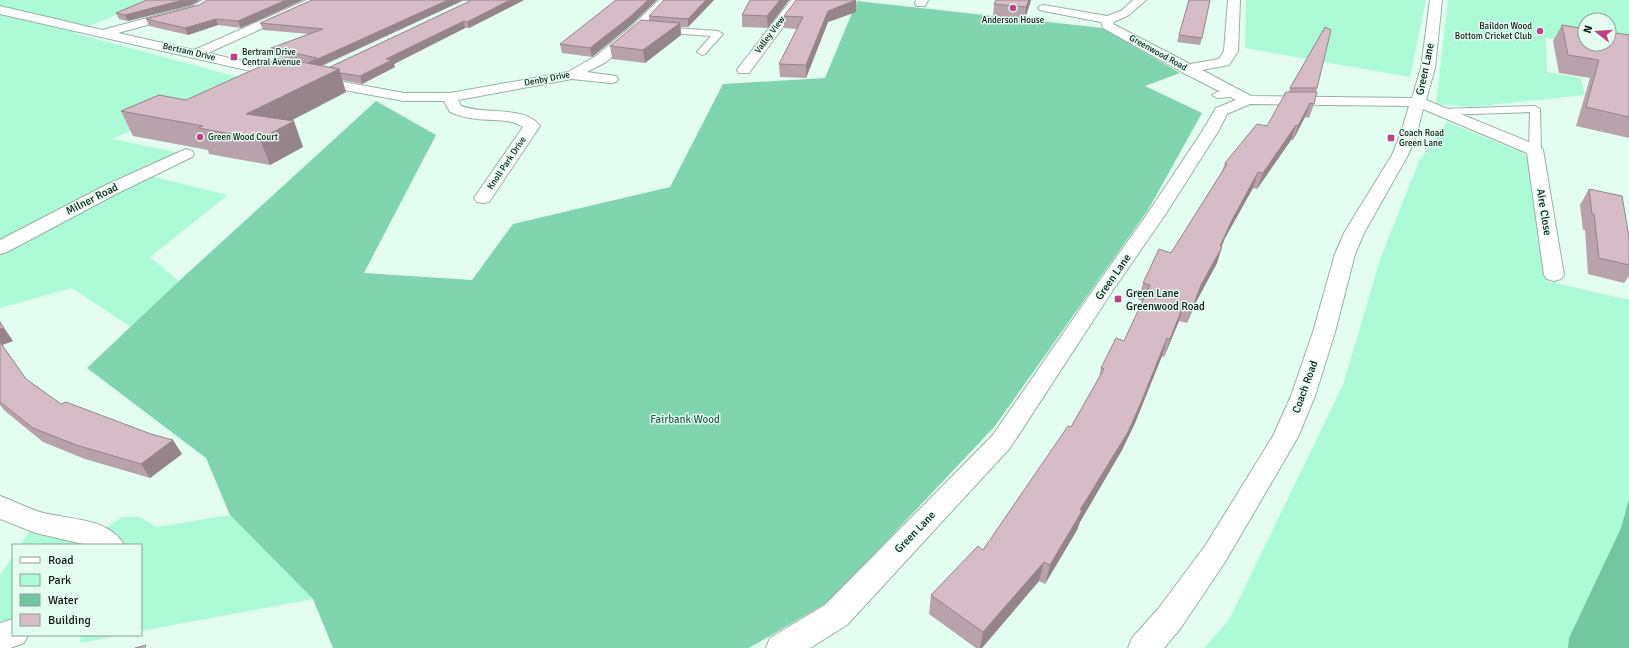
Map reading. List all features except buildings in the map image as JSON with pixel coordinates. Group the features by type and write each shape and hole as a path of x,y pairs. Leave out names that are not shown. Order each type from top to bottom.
{"street":[{"path":"104,33 197,8 212,0"},
{"path":"196,54 316,0"},
{"name":"Denby Drive","path":"450,96 572,75 601,59 637,28 665,0"},
{"path":"1040,20 1045,4 1108,20 1125,13 1140,0"},
{"path":"1187,69 1224,62 1231,51 1234,0"},
{"name":"Green Lane","path":"782,648 836,614 1001,442 1103,290 1156,215 1211,130 1221,111 1243,97 1418,102 1428,68 1436,0"},
{"name":"Valley View","path":"744,70 796,6"},
{"name":"Bertram Drive","path":"0,10 307,79 404,97 450,96"},
{"name":"Greenwood Road","path":"1108,20 1107,25 1187,69 1243,97"},
{"path":"307,79 328,69"},
{"path":"572,75 611,79"},
{"name":"Knoll Park Drive","path":"450,96 455,109 470,114 524,119 532,126 483,198"},
{"path":"1418,102 1535,150"},
{"name":"Coach Road","path":"1144,648 1169,619 1215,554 1285,437 1303,396 1324,332 1345,254 1354,233 1400,155 1409,133 1418,102"},
{"name":"Aire Close","path":"1535,150 1554,275"},
{"name":"Milner Road","path":"0,248 112,189 186,154"},
{"path":"0,507 36,522 95,535 108,544"},
{"path":"0,637 12,633"}],"lane":[{"path":"637,28 718,34 702,52"},
{"path":"1217,95 1243,97"},
{"path":"1442,112 1535,109 1535,150"}],"green space":[{"path":"0,0 150,0 74,33 268,85 168,114 112,139 186,154 142,174 228,195 150,257 179,281 131,327 72,288 0,308"},
{"path":"1246,0 1426,0 1410,77 1245,48"},
{"path":"1448,0 1629,0 1629,51 1617,49 1617,12 1577,12 1577,43 1546,38 1547,72 1581,78 1585,95 1471,107 1436,104"},
{"name":"Fairbank Wood","path":"857,1 1103,28 1180,73 1145,86 1202,113 1148,210 995,426 830,601 749,648 333,648 313,599 230,515 206,458 87,368 179,281 376,101 436,135 364,273 472,280 513,224 670,187 723,84 825,78"},
{"path":"1447,122 1521,152 1537,164 1547,281 1629,300 1629,499 1621,528 1569,638 1568,648 1204,648 1229,620 1343,385 1380,260 1419,161"},
{"path":"230,515 313,599 142,631 142,544 21,544 36,522 95,535 123,517 139,517 157,527"},
{"path":"12,557 12,633 0,637 0,575"},
{"path":"81,636 117,636 80,643"}],"water":[{"path":"1629,499 1629,648 1568,648 1569,638 1621,528"}],"place":[{"name":"Anderson House","path":"1013,8"},
{"name":"Baildon Wood Bottom Cricket Club","path":"1540,31"},
{"name":"Bertram Drive Central Avenue","path":"234,57"},
{"name":"Green Wood Court","path":"200,137"},
{"name":"Coach Road Green Lane","path":"1391,138"},
{"name":"Green Lane Greenwood Road","path":"1118,299"}]}
